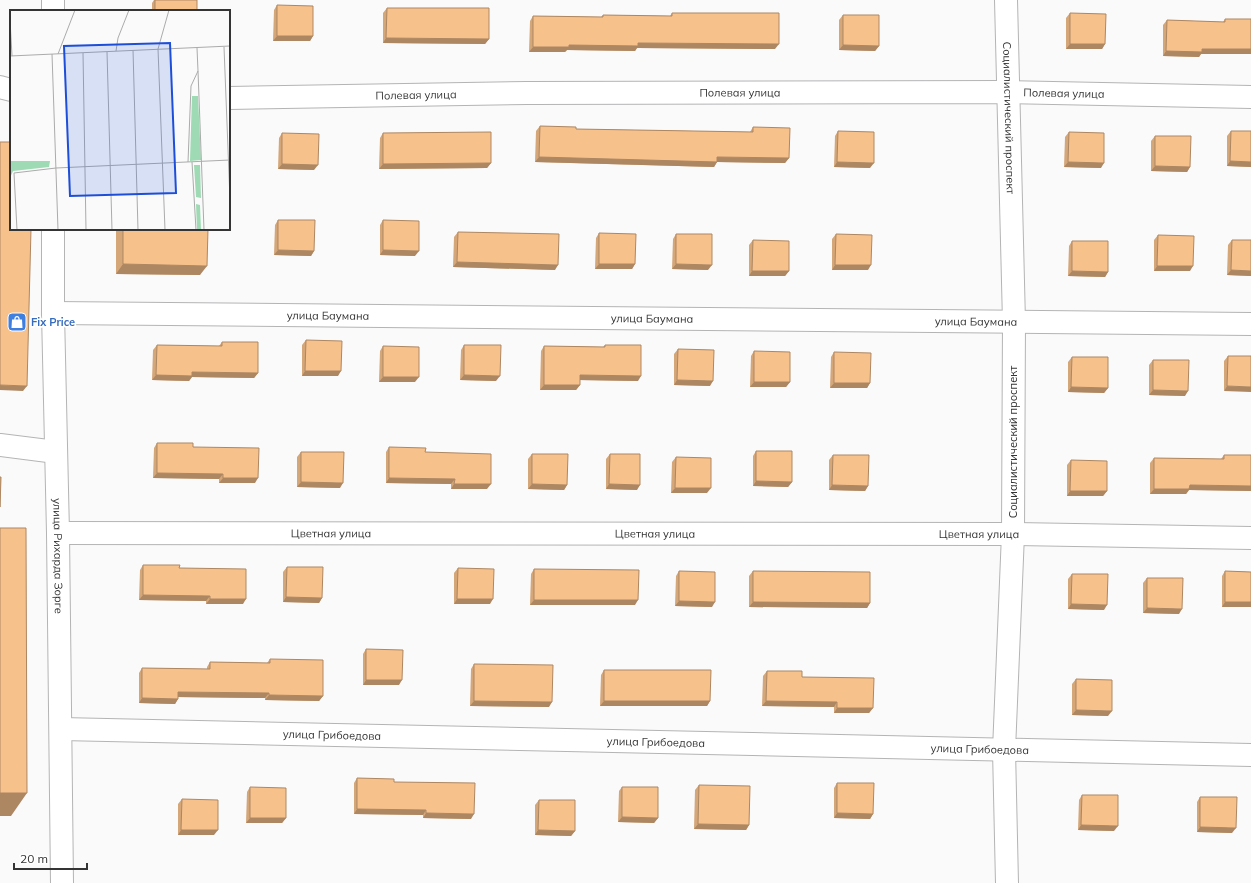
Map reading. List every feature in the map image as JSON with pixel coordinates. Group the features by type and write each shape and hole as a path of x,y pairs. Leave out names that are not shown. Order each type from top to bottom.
{"street":[{"name":"Социалистический проспект","path":"1006,0 1014,322 1013,534 1004,750 1007,883"},
{"path":"0,87 10,90"},
{"name":"Полевая улица","path":"230,98 527,93 1008,92 1251,97"},
{"name":"улица Рихарда Зорге","path":"53,230 62,883"},
{"name":"улица Баумана","path":"53,314 1251,324"},
{"path":"0,445 56,452"},
{"name":"Цветная улица","path":"58,533 1013,534 1251,538"},
{"name":"улица Грибоедова","path":"61,729 1251,755"}],"building":[{"path":"155,0 197,0 197,10 155,10"},
{"path":"277,5 313,6 313,36 277,36"},
{"path":"387,8 489,8 489,39 386,38"},
{"path":"672,13 779,13 779,44 638,43 638,46 569,45 569,47 533,47 533,16 672,16"},
{"path":"1070,13 1106,14 1105,44 1070,44"},
{"path":"843,15 879,15 879,46 843,45"},
{"path":"1225,19 1251,19 1251,49 1202,49 1202,52 1166,51 1167,20 1225,22"},
{"path":"540,126 576,127 576,129 753,132 753,127 790,128 789,158 717,157 717,162 539,157"},
{"path":"838,131 874,132 874,163 837,162"},
{"path":"1231,131 1251,131 1251,162 1230,161"},
{"path":"491,132 491,163 383,164 383,133"},
{"path":"1069,132 1104,133 1104,163 1068,162"},
{"path":"282,133 319,134 318,165 282,164"},
{"path":"1155,136 1191,136 1190,167 1155,166"},
{"path":"0,142 10,142 10,230 31,230 27,386 0,385"},
{"path":"278,220 315,220 314,251 278,250"},
{"path":"383,220 419,221 419,251 383,250"},
{"path":"123,230 208,230 207,266 123,264"},
{"path":"458,232 559,234 558,265 457,262"},
{"path":"599,233 636,234 635,264 599,264"},
{"path":"676,234 712,234 712,265 676,264"},
{"path":"836,234 872,235 871,265 835,265"},
{"path":"1158,235 1194,236 1193,266 1157,266"},
{"path":"753,240 789,241 789,271 752,271"},
{"path":"1232,240 1251,240 1251,271 1231,270"},
{"path":"1072,241 1108,241 1108,272 1072,271"},
{"path":"306,340 342,341 341,371 305,371"},
{"path":"222,342 258,342 258,373 192,372 192,376 156,375 157,345 222,346"},
{"path":"464,345 501,345 500,376 464,375"},
{"path":"605,345 641,345 641,376 580,375 580,385 544,385 544,346 605,347"},
{"path":"383,346 419,347 419,377 383,377"},
{"path":"678,349 714,350 713,381 677,380"},
{"path":"754,351 790,352 790,382 754,382"},
{"path":"834,352 871,353 870,383 834,383"},
{"path":"1228,356 1251,356 1251,387 1227,386"},
{"path":"1072,357 1108,357 1108,388 1071,387"},
{"path":"1153,360 1189,360 1188,391 1153,390"},
{"path":"157,443 193,443 193,447 259,448 258,478 223,478 223,474 157,473"},
{"path":"389,447 426,448 425,452 491,454 491,484 454,484 455,479 389,478"},
{"path":"756,451 792,451 792,482 756,481"},
{"path":"301,452 344,452 343,483 301,482"},
{"path":"532,454 568,454 567,485 532,484"},
{"path":"610,454 640,454 640,485 609,484"},
{"path":"833,455 869,455 868,486 832,485"},
{"path":"1224,455 1251,455 1251,486 1190,485 1189,489 1154,489 1154,458 1224,459"},
{"path":"676,457 711,458 711,488 675,488"},
{"path":"1071,460 1107,461 1107,491 1070,491"},
{"path":"0,477 1,477 0,507"},
{"path":"0,528 26,528 27,793 0,793"},
{"path":"143,565 180,565 179,568 246,569 246,599 210,599 210,596 143,595"},
{"path":"287,567 323,567 322,598 286,597"},
{"path":"458,568 494,569 493,599 457,599"},
{"path":"534,569 639,570 638,600 534,600"},
{"path":"679,571 715,572 715,602 679,601"},
{"path":"753,571 870,572 870,603 753,602"},
{"path":"1225,571 1251,572 1251,602 1225,602"},
{"path":"1072,574 1108,574 1107,605 1071,604"},
{"path":"1147,578 1183,578 1182,609 1147,608"},
{"path":"366,649 403,650 402,680 366,680"},
{"path":"270,659 323,660 323,696 269,695 269,693 178,692 178,699 142,698 142,668 210,669 210,662 270,663"},
{"path":"474,664 553,665 552,702 474,701"},
{"path":"604,670 711,670 710,701 604,701"},
{"path":"767,671 802,671 802,677 874,678 873,708 837,708 837,702 766,701"},
{"path":"1076,679 1112,680 1112,711 1076,710"},
{"path":"357,778 394,779 394,782 475,783 474,814 426,813 426,810 357,809"},
{"path":"837,783 874,783 873,814 837,813"},
{"path":"699,785 750,786 749,825 698,824"},
{"path":"250,787 286,788 286,818 250,818"},
{"path":"622,787 658,787 658,818 622,817"},
{"path":"1082,795 1118,795 1118,826 1081,825"},
{"path":"1200,797 1237,797 1236,828 1200,827"},
{"path":"182,799 218,800 218,830 181,830"},
{"path":"539,800 575,800 575,831 538,830"}],"place":[{"name":"Fix Price","path":"17,322"}]}
